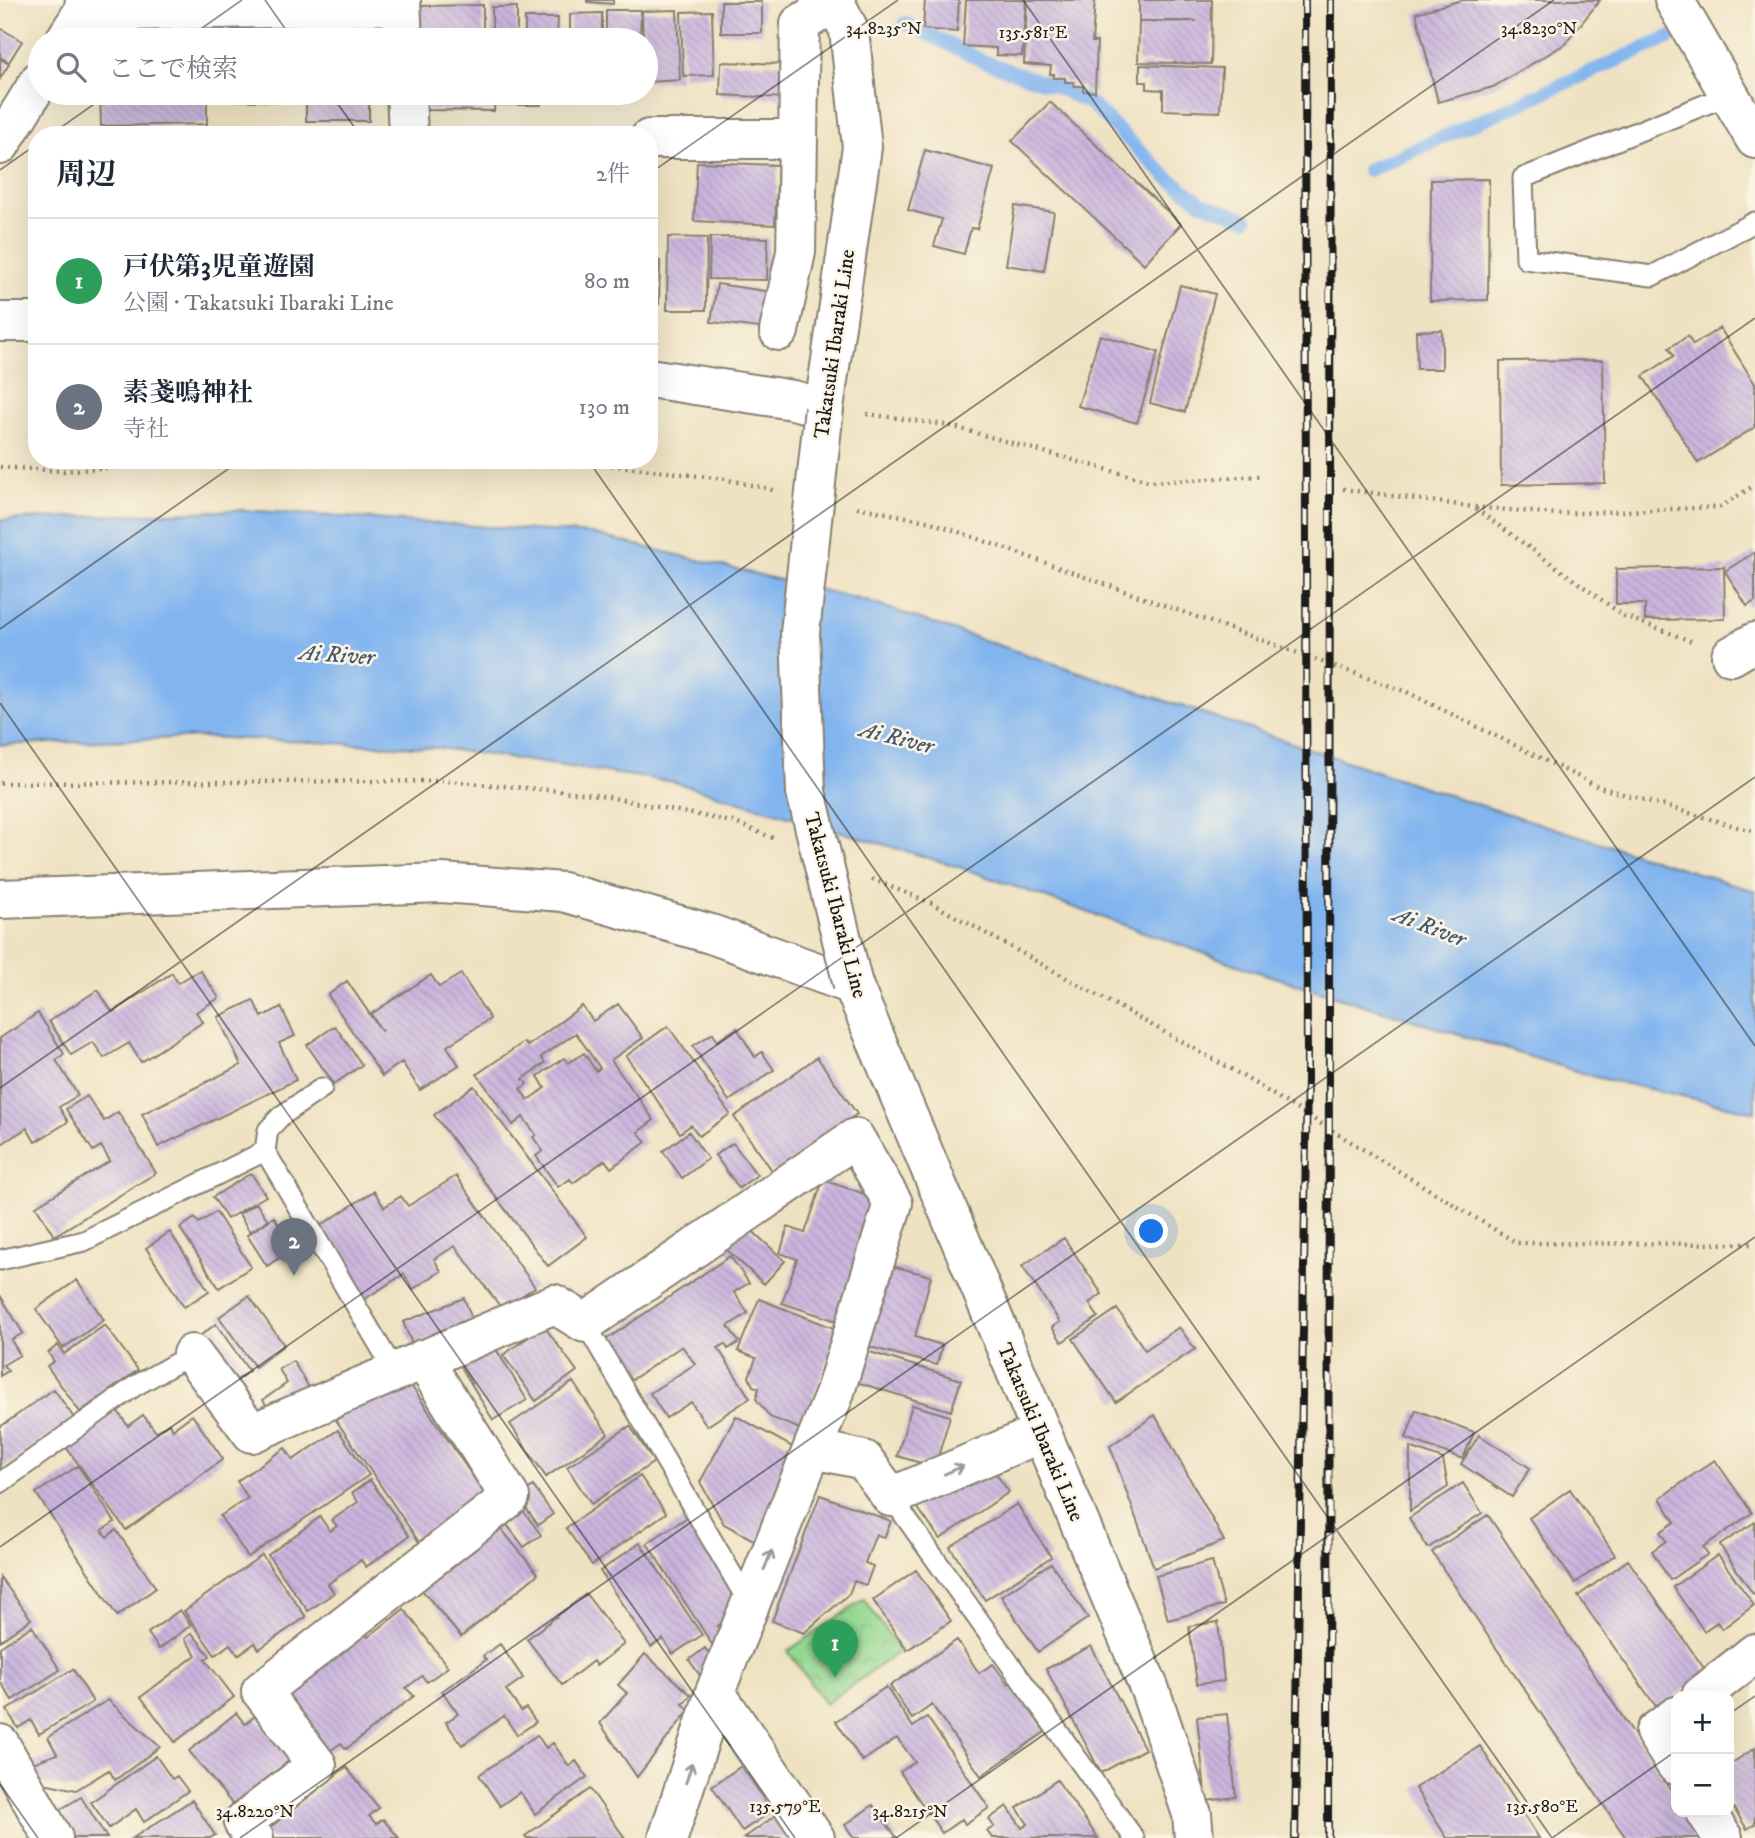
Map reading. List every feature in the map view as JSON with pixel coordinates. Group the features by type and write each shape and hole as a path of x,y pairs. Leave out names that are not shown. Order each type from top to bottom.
{"street":[{"path":"1674,0 1755,139"},
{"path":"779,331 796,251 800,24 836,1"},
{"name":"Takatsuki Ibaraki Line","path":"836,1 849,30 862,147 824,408 800,633 806,792 853,985 1150,1690 1192,1814 1194,1838"},
{"path":"78,17 402,15"},
{"path":"0,145 28,100"},
{"path":"407,105 408,126"},
{"path":"658,139 798,139"},
{"path":"0,322 28,322"},
{"path":"658,379 793,400 824,408"},
{"path":"0,899 442,883 563,892 711,934 853,985"},
{"path":"192,1354 252,1433 554,1304 585,1323 855,1138 893,1203 834,1395 715,1692 667,1838"},
{"path":"254,1838 243,1822 317,1765 261,1692 510,1497 409,1365"},
{"path":"813,1449 864,1460 891,1497 1041,1433"},
{"path":"1707,1691 1755,1653"},
{"path":"715,1692 815,1838"},
{"path":"1671,1720 1656,1732 1671,1757"},
{"path":"0,1744 53,1838"},
{"path":"1709,1817 1723,1838"}],"lane":[{"path":"1731,94 1523,178 1526,259 1652,276 1755,222"},
{"path":"322,1088 281,1116 268,1130 265,1151 409,1365"},
{"path":"0,1260 84,1241 265,1151"},
{"path":"585,1323 750,1605"},
{"path":"0,1483 135,1385 192,1354"},
{"path":"891,1497 1134,1838"}],"path":[{"path":"824,408 947,425 1152,482 1260,476"},
{"path":"0,467 28,469"},
{"path":"32,469 92,469"},
{"path":"643,469 724,479 775,490"},
{"path":"1343,489 1474,507 1556,514 1720,506 1755,485"},
{"path":"853,506 931,522 1395,688 1599,787 1755,832"},
{"path":"1474,507 1623,616 1747,654"},
{"path":"0,783 447,781 593,794 733,822 783,842"},
{"path":"870,878 933,904 1231,1069 1517,1242 1755,1244"}],"green space":[{"path":"864,1599 900,1651 825,1704 788,1651"}],"water":[{"name":"Ai River","path":"242,510 592,534 866,601 1445,794 1755,891 1755,1112 1595,1077 1252,970 959,867 674,782 439,748 203,737 0,745 0,520"}],"building":[{"path":"613,0 613,4 587,2"},
{"path":"925,0 959,0 957,32 923,29"},
{"path":"966,0 1026,0 1022,56 996,55 996,48 963,46"},
{"path":"1027,0 1095,0 1092,42 1097,42 1095,92 1083,91 1083,86 1065,82 1065,78 1053,78 1054,74 1050,74 1051,66 1024,64"},
{"path":"1139,0 1212,0 1211,64 1138,62 1139,22 1197,21 1139,21"},
{"path":"1462,0 1600,0 1565,44 1493,87 1438,102 1416,13"},
{"path":"721,2 762,2 762,33 721,33"},
{"path":"483,5 483,28 420,28 420,6"},
{"path":"492,7 517,7 517,28 492,28"},
{"path":"606,10 641,10 640,28 606,28"},
{"path":"677,10 680,80 658,81 658,28 643,28 642,11"},
{"path":"712,11 714,75 683,76 681,12"},
{"path":"602,13 602,28 570,28 570,14"},
{"path":"262,18 301,19 301,28 262,28"},
{"path":"525,18 558,18 558,28 525,28"},
{"path":"379,19 379,28 308,28 308,20"},
{"path":"205,24 205,28 99,28"},
{"path":"0,28 22,41 9,62 0,57"},
{"path":"0,59 9,64 0,79"},
{"path":"721,62 786,64 785,98 720,95"},
{"path":"1140,65 1222,68 1220,112 1163,110 1163,90 1147,89 1147,82 1140,82"},
{"path":"1050,102 1181,224 1144,264 1012,141"},
{"path":"100,105 207,105 207,124 101,126"},
{"path":"306,105 369,105 369,121 306,121"},
{"path":"427,105 494,105 494,111 427,110"},
{"path":"925,150 994,169 977,229 971,228 964,254 934,246 942,219 908,210"},
{"path":"697,162 778,165 775,225 694,221"},
{"path":"1489,179 1488,300 1430,301 1431,180"},
{"path":"1015,206 1054,212 1044,271 1006,265"},
{"path":"668,237 707,238 706,310 667,310"},
{"path":"710,237 768,238 767,280 709,279"},
{"path":"658,261 660,261 659,304"},
{"path":"717,284 772,292 767,329 711,322"},
{"path":"1180,285 1215,294 1185,412 1150,403"},
{"path":"1720,328 1755,384 1755,427 1698,463 1643,376 1674,356 1669,348 1688,336 1693,345"},
{"path":"1442,330 1442,369 1417,369 1416,331"},
{"path":"1100,335 1158,352 1137,423 1078,406"},
{"path":"1603,360 1605,483 1501,485 1500,361"},
{"path":"1755,552 1755,601 1747,606 1725,571"},
{"path":"1724,567 1725,619 1645,620 1645,604 1616,604 1616,569"},
{"path":"200,970 219,998 196,1012 203,1022 141,1062 129,1043 104,1058 93,1042 71,1055 49,1021 98,990 112,1012 172,973 178,983"},
{"path":"461,974 490,1019 447,1046 459,1065 420,1090 402,1062 382,1076 328,995 347,981 382,1032 371,1014 431,975 439,987"},
{"path":"253,1000 262,1017 281,1007 295,1036 279,1043 296,1080 158,1147 142,1114 241,1065 218,1017"},
{"path":"618,1004 643,1038 611,1060 654,1120 638,1132 646,1142 611,1168 605,1160 573,1183 570,1179 558,1187 536,1156 543,1151 533,1137 536,1135 523,1117 513,1125 477,1074 524,1042 527,1046 582,1006 593,1021","holes":["576,1033 600,1068 596,1071 584,1053 568,1063 564,1058 538,1076 545,1088 528,1100 520,1089 527,1084 523,1079 545,1063 541,1057"]},
{"path":"38,1013 64,1054 56,1060 78,1095 59,1107 68,1122 35,1142 27,1128 0,1145 0,1038"},
{"path":"335,1026 362,1065 334,1084 307,1045"},
{"path":"668,1026 730,1114 699,1136 691,1125 680,1133 626,1056"},
{"path":"737,1028 755,1057 762,1052 774,1070 729,1101 693,1046 713,1033 717,1041"},
{"path":"817,1057 857,1114 774,1173 734,1117"},
{"path":"474,1086 587,1237 548,1266 434,1115"},
{"path":"87,1096 104,1121 118,1112 156,1173 54,1236 36,1206 110,1161 101,1146 93,1151 66,1109"},
{"path":"689,1132 708,1159 682,1178 663,1151"},
{"path":"733,1143 757,1175 739,1188 715,1155"},
{"path":"251,1173 266,1196 227,1219 213,1197"},
{"path":"456,1176 535,1287 502,1309 455,1246 434,1259 441,1271 413,1289 404,1274 363,1300 317,1228 374,1191 384,1207 401,1196 408,1206"},
{"path":"823,1180 886,1201 843,1323 782,1303 797,1259 780,1253 788,1227 805,1233"},
{"path":"256,1203 268,1220 250,1232 239,1214"},
{"path":"216,1212 251,1267 219,1288 180,1228 195,1218 199,1223"},
{"path":"274,1217 294,1248 267,1266 247,1235"},
{"path":"747,1226 785,1261 764,1284 726,1249"},
{"path":"170,1232 209,1291 184,1307 146,1248"},
{"path":"1064,1238 1102,1294 1089,1303 1098,1317 1062,1342 1052,1327 1060,1322 1022,1266"},
{"path":"730,1256 749,1283 734,1292 748,1313 728,1326 739,1342 728,1349 725,1344 718,1348 750,1398 707,1426 691,1402 666,1418 650,1393 695,1364 682,1346 630,1381 604,1341"},
{"path":"884,1264 931,1276 915,1337 942,1345 937,1365 863,1345"},
{"path":"77,1280 104,1320 63,1348 36,1309"},
{"path":"0,1295 23,1333 11,1340 20,1355 3,1365 8,1371 0,1376"},
{"path":"249,1296 284,1345 255,1367 219,1317"},
{"path":"464,1298 473,1322 413,1346 403,1322"},
{"path":"759,1299 839,1330 800,1429 770,1417 756,1399 759,1388 753,1386 749,1377 756,1358 738,1351"},
{"path":"1117,1309 1145,1350 1179,1327 1195,1349 1116,1402 1073,1339"},
{"path":"216,1324 249,1371 226,1388 193,1341"},
{"path":"105,1325 138,1370 80,1412 47,1366 54,1361 48,1353 58,1345 64,1354"},
{"path":"544,1326 577,1371 536,1401 503,1355"},
{"path":"488,1336 527,1400 493,1420 455,1357"},
{"path":"863,1350 961,1380 951,1411 853,1381"},
{"path":"293,1361 311,1391 273,1415 263,1400 287,1383 279,1369"},
{"path":"404,1375 486,1496 419,1542 336,1420"},
{"path":"573,1382 608,1434 546,1477 510,1424"},
{"path":"54,1389 74,1418 0,1470 0,1427"},
{"path":"912,1405 950,1416 935,1467 897,1456"},
{"path":"117,1410 128,1426 143,1415 156,1432 169,1423 173,1429 192,1415 223,1459 126,1530 66,1447"},
{"path":"1416,1410 1474,1432 1463,1459 1406,1438"},
{"path":"1155,1415 1224,1541 1154,1568 1110,1446"},
{"path":"736,1416 798,1450 759,1543 724,1524 700,1482"},
{"path":"630,1426 654,1462 591,1504 567,1467"},
{"path":"338,1430 369,1475 248,1557 220,1516 248,1498 237,1481 285,1448 293,1460"},
{"path":"1479,1435 1530,1468 1512,1497 1461,1464"},
{"path":"1410,1447 1443,1459 1448,1487 1410,1511"},
{"path":"1715,1460 1752,1513 1703,1547 1708,1554 1670,1580 1652,1551 1666,1541 1660,1532 1675,1522 1660,1498"},
{"path":"78,1466 115,1522 102,1530 107,1537 116,1530 156,1588 117,1616 36,1493"},
{"path":"991,1467 1009,1492 940,1539 912,1500"},
{"path":"640,1476 666,1513 592,1565 566,1528"},
{"path":"370,1480 409,1536 366,1567 361,1560 328,1584 334,1593 308,1611 268,1555 320,1517 330,1531 337,1526 332,1520 358,1502 352,1493"},
{"path":"1463,1483 1482,1513 1428,1548 1409,1518"},
{"path":"533,1486 553,1514 538,1525 518,1497"},
{"path":"1570,1489 1615,1555 1575,1583 1529,1518"},
{"path":"820,1495 891,1521 884,1538 876,1534 865,1563 873,1566 866,1585 854,1581 849,1594 804,1633 772,1621"},
{"path":"516,1501 541,1535 524,1547 498,1513"},
{"path":"1017,1504 1051,1557 985,1600 950,1547"},
{"path":"1488,1515 1671,1790 1671,1817 1689,1817 1704,1838 1626,1838 1432,1552"},
{"path":"688,1517 746,1608 717,1626 727,1642 720,1657 647,1543"},
{"path":"494,1520 538,1574 461,1637 422,1590"},
{"path":"1755,1522 1755,1593 1753,1594 1720,1545"},
{"path":"640,1543 702,1635 673,1654 663,1639 651,1647 600,1571"},
{"path":"262,1555 306,1617 259,1649 255,1643 238,1655 230,1644 215,1655 184,1611"},
{"path":"1718,1555 1754,1605 1722,1629 1717,1622 1704,1631 1673,1587"},
{"path":"1628,1560 1708,1674 1682,1691 1671,1691 1671,1699 1657,1708 1578,1596"},
{"path":"1212,1561 1224,1605 1168,1620 1156,1576"},
{"path":"1051,1563 1088,1618 1038,1652 1001,1596"},
{"path":"916,1570 951,1621 907,1650 873,1600"},
{"path":"0,1577 31,1619 0,1641"},
{"path":"586,1594 624,1644 596,1666 593,1661 562,1685 527,1639"},
{"path":"404,1609 448,1667 427,1682 422,1676 406,1688 414,1696 346,1749 341,1743 327,1753 281,1693 362,1630 368,1637"},
{"path":"180,1610 191,1625 159,1649 148,1633"},
{"path":"1218,1622 1224,1681 1197,1684 1189,1626"},
{"path":"32,1626 60,1670 12,1700 0,1681 0,1647"},
{"path":"192,1633 210,1656 205,1659 234,1697 175,1742 141,1697 196,1655 185,1639"},
{"path":"957,1640 979,1673 993,1664 1008,1684 1011,1682 1045,1732 981,1776 932,1705 912,1719 890,1686"},
{"path":"500,1644 523,1678 506,1690 521,1711 526,1708 536,1722 517,1735 504,1716 462,1745 446,1722 458,1714 442,1691 486,1660 483,1656"},
{"path":"1091,1646 1145,1749 1101,1773 1046,1669"},
{"path":"705,1648 720,1669 704,1681 689,1660"},
{"path":"645,1654 691,1695 683,1704 689,1710 637,1777 600,1723 627,1693 618,1685"},
{"path":"73,1669 93,1702 39,1734 31,1720 18,1728 7,1710"},
{"path":"886,1687 913,1727 927,1717 989,1808 965,1824 962,1819 942,1833 900,1772 915,1762 897,1738 862,1761 836,1721"},
{"path":"108,1700 160,1747 115,1780 109,1770 76,1790 34,1781 27,1765 57,1754 48,1737"},
{"path":"236,1713 245,1724 255,1716 290,1760 233,1805 189,1751"},
{"path":"1227,1714 1236,1797 1206,1801 1197,1717"},
{"path":"537,1735 546,1748 553,1743 569,1766 576,1761 587,1777 535,1814 520,1792 500,1806 479,1775"},
{"path":"1480,1746 1539,1838 1447,1838 1415,1788"},
{"path":"1755,1748 1755,1824 1747,1829 1734,1809 1734,1762"},
{"path":"156,1756 172,1779 177,1776 188,1791 144,1822 136,1809 109,1828 91,1802"},
{"path":"750,1760 781,1805 742,1831 712,1786"},
{"path":"346,1767 379,1808 369,1816 376,1824 383,1819 399,1838 266,1838 263,1833"},
{"path":"1057,1780 1098,1838 992,1838 987,1831 994,1827 989,1819 1007,1806 1022,1828 1028,1824 1017,1808"},
{"path":"590,1789 625,1838 525,1836"},
{"path":"81,1797 107,1838 65,1838 51,1815"},
{"path":"192,1800 215,1835 210,1838 133,1838"},
{"path":"873,1805 897,1838 854,1838 845,1825"},
{"path":"779,1813 796,1838 744,1838"}],"waterway":[{"path":"905,23 983,61 1056,87 1091,104 1167,177 1202,203 1246,219"},
{"path":"1368,170 1670,37"}],"railway":[{"path":"1295,1838 1307,1077 1305,0"},
{"path":"1328,1838 1331,0"}],"place":[{"name":"素戔嗚神社","path":"294,1276"},
{"name":"戸伏第3児童遊園","path":"835,1678"}]}
